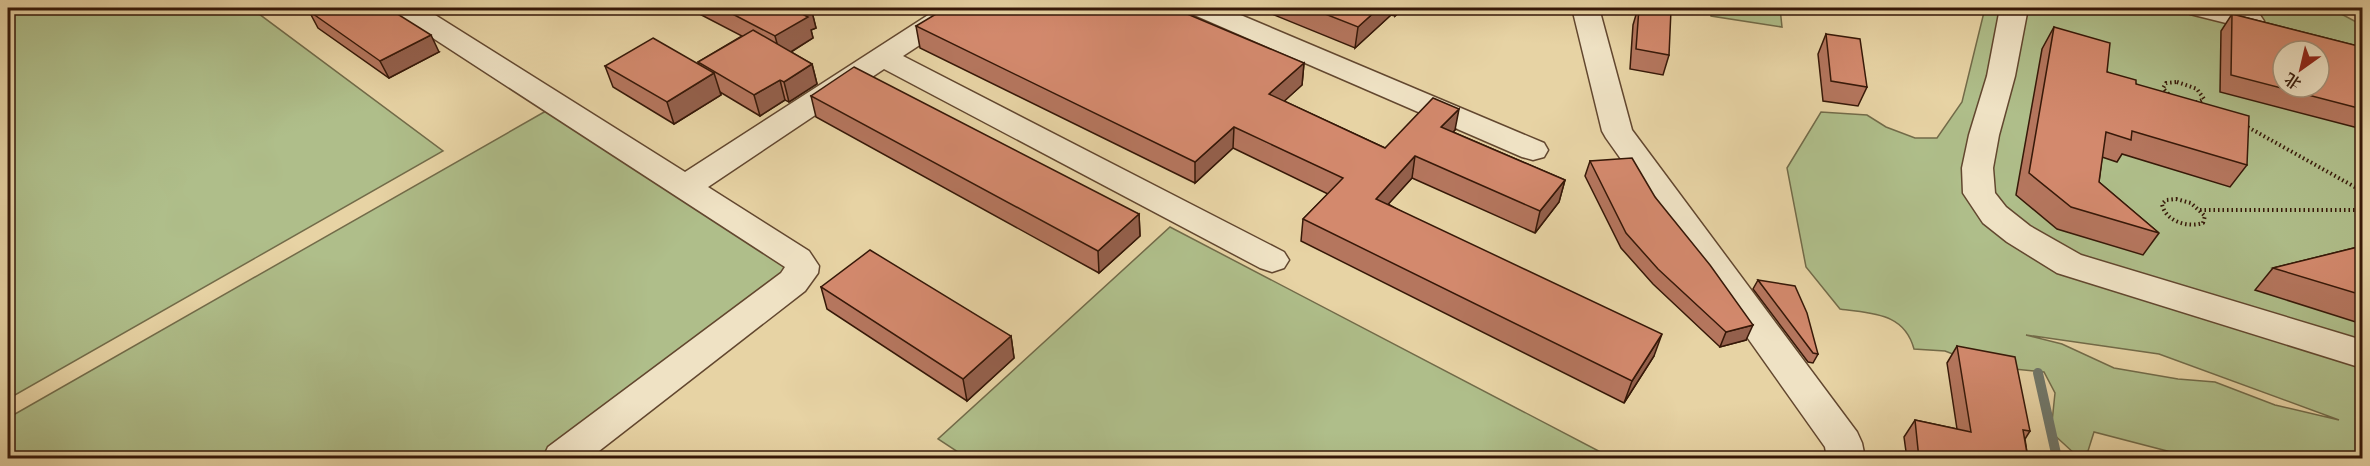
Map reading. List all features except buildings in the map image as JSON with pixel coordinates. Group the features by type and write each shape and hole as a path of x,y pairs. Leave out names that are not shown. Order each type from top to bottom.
{"street":[{"path":"406,8 796,259 802,266 801,273 793,282 562,459"},
{"path":"1202,8 1533,150"},
{"path":"1585,8 1617,131 1843,443 1846,459"},
{"path":"2014,8 1977,168 1979,192 1992,211 2025,239 2069,264 2362,354"},
{"path":"2200,8 2250,21"},
{"path":"685,187 882,57 943,10"},
{"path":"882,57 1272,260"}],"path":[{"path":"2177,82 2190,85 2201,92 2204,99 2192,103 2173,98 2163,88 2166,83 2177,82"},
{"path":"2242,124 2362,191"},
{"path":"2200,210 2205,220 2204,223 2193,226 2172,219 2161,206 2164,200 2176,199 2191,203 2200,210 2362,210"}],"green space":[{"path":"8,8 251,8 443,151 8,399"},
{"path":"1710,8 1780,8 1782,27 1711,16"},
{"path":"1985,8 2330,8 2362,25 2362,458 2187,458 2094,432 2088,451 2076,455 2051,432 2055,393 2044,372 1984,366 1945,351 1914,349 1903,328 1895,321 1875,314 1840,309 1806,267 1787,168 1821,112 1867,115 1886,127 1915,138 1937,138 1962,102","holes":["2026,335 2159,354 2339,420 2275,405 2215,382 2178,379 2114,368 2062,344"]},
{"path":"546,111 796,272 544,458 8,458 8,418"},
{"path":"1170,227 1612,458 967,458 938,439"}],"waterway":[{"path":"2038,373 2057,458"}]}
